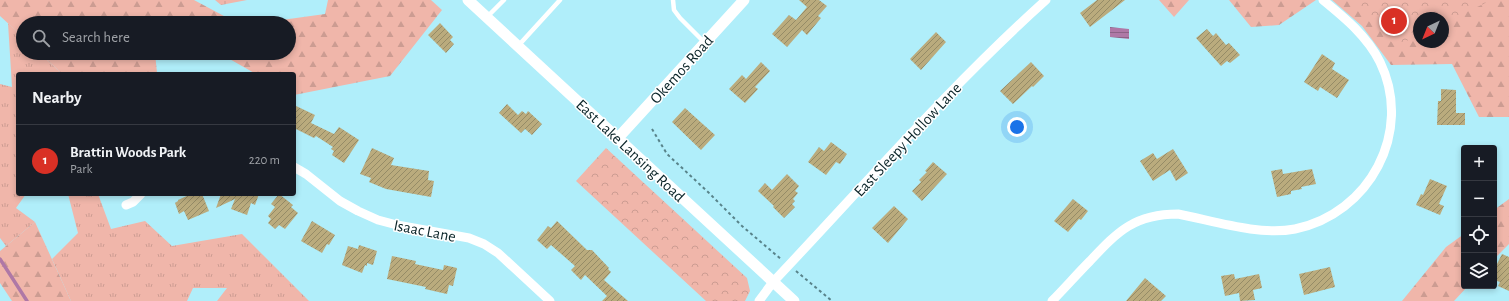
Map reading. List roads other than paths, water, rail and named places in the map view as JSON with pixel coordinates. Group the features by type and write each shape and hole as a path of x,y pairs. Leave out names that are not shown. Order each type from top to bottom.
{"street":[{"name":"East Lake Lansing Road","path":"468,0 794,301"},
{"name":"Okemos Road","path":"618,138 744,0"},
{"name":"East Sleepy Hollow Lane","path":"759,301 773,282 951,91 1046,0"},
{"path":"1052,301 1115,235 1144,219 1166,214 1178,214 1266,231 1294,229 1314,224 1332,215 1344,207 1364,188 1379,164 1389,136 1391,122 1389,92 1381,64 1365,39 1355,28 1323,0"},
{"name":"Isaac Lane","path":"296,168 340,201 378,220 396,225 469,238 484,244 498,253 550,301"},
{"path":"126,205 133,202 139,196"}],"lane":[{"path":"487,17 504,0"},
{"path":"518,46 560,0"},
{"path":"673,0 674,10 680,18 705,42"}],"waterway":[{"path":"0,259 27,301"}],"place":[{"name":"Brattin Woods Park","path":"1394,21"}]}
